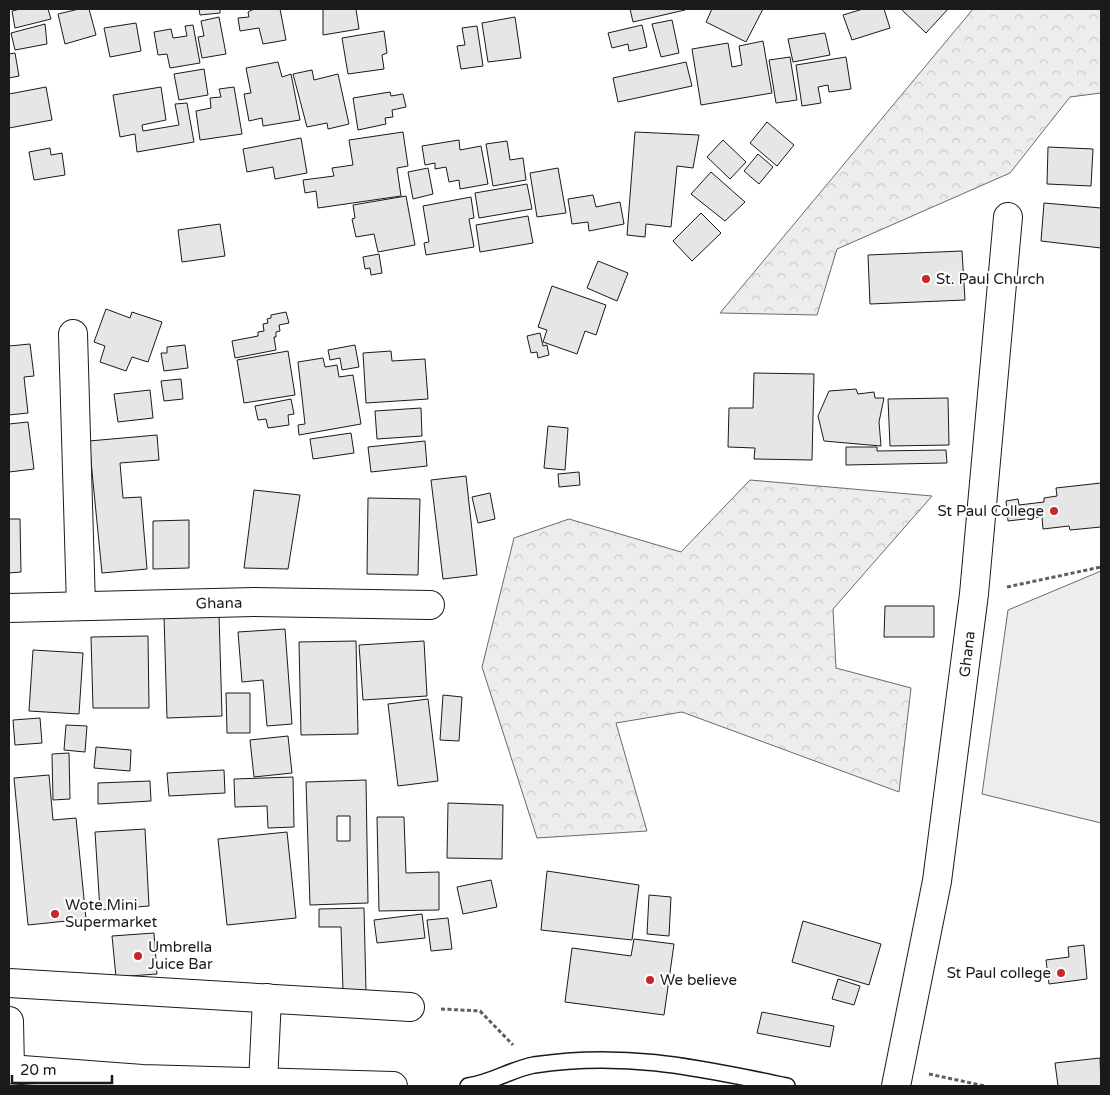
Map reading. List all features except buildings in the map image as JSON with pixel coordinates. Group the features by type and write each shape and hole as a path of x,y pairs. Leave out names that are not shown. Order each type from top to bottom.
{"street":[{"name":"Ghana","path":"898,1077 937,882 974,594 1008,217"},
{"path":"73,334 81,606"},
{"name":"Ghana","path":"9,608 254,602 430,605"},
{"path":"9,983 410,1007"},
{"path":"263,1082 267,998"},
{"path":"9,1022 10,1069 142,1079 393,1086"}],"lane":[{"path":"468,1086 532,1066 603,1059 677,1064 787,1086"}],"path":[{"path":"974,594 1101,566"},
{"path":"410,1007 480,1011 532,1066"},
{"path":"898,1077 985,1086"}],"green space":[{"path":"973,9 1101,9 1101,93 1070,97 1010,173 837,249 817,315 720,313"},
{"path":"750,480 932,496 833,609 836,668 911,688 899,792 682,712 616,723 647,831 537,838 482,667 514,538 569,519 681,552"},
{"path":"1101,571 1101,823 982,794 1008,610"}],"place":[{"name":"St. Paul Church","path":"926,279"},
{"name":"St Paul College","path":"1054,511"},
{"name":"Wote Mini Supermarket","path":"55,914"},
{"name":"Umbrella Juice Bar","path":"138,956"},
{"name":"St Paul college","path":"1061,973"},
{"name":"We believe","path":"650,980"}]}
